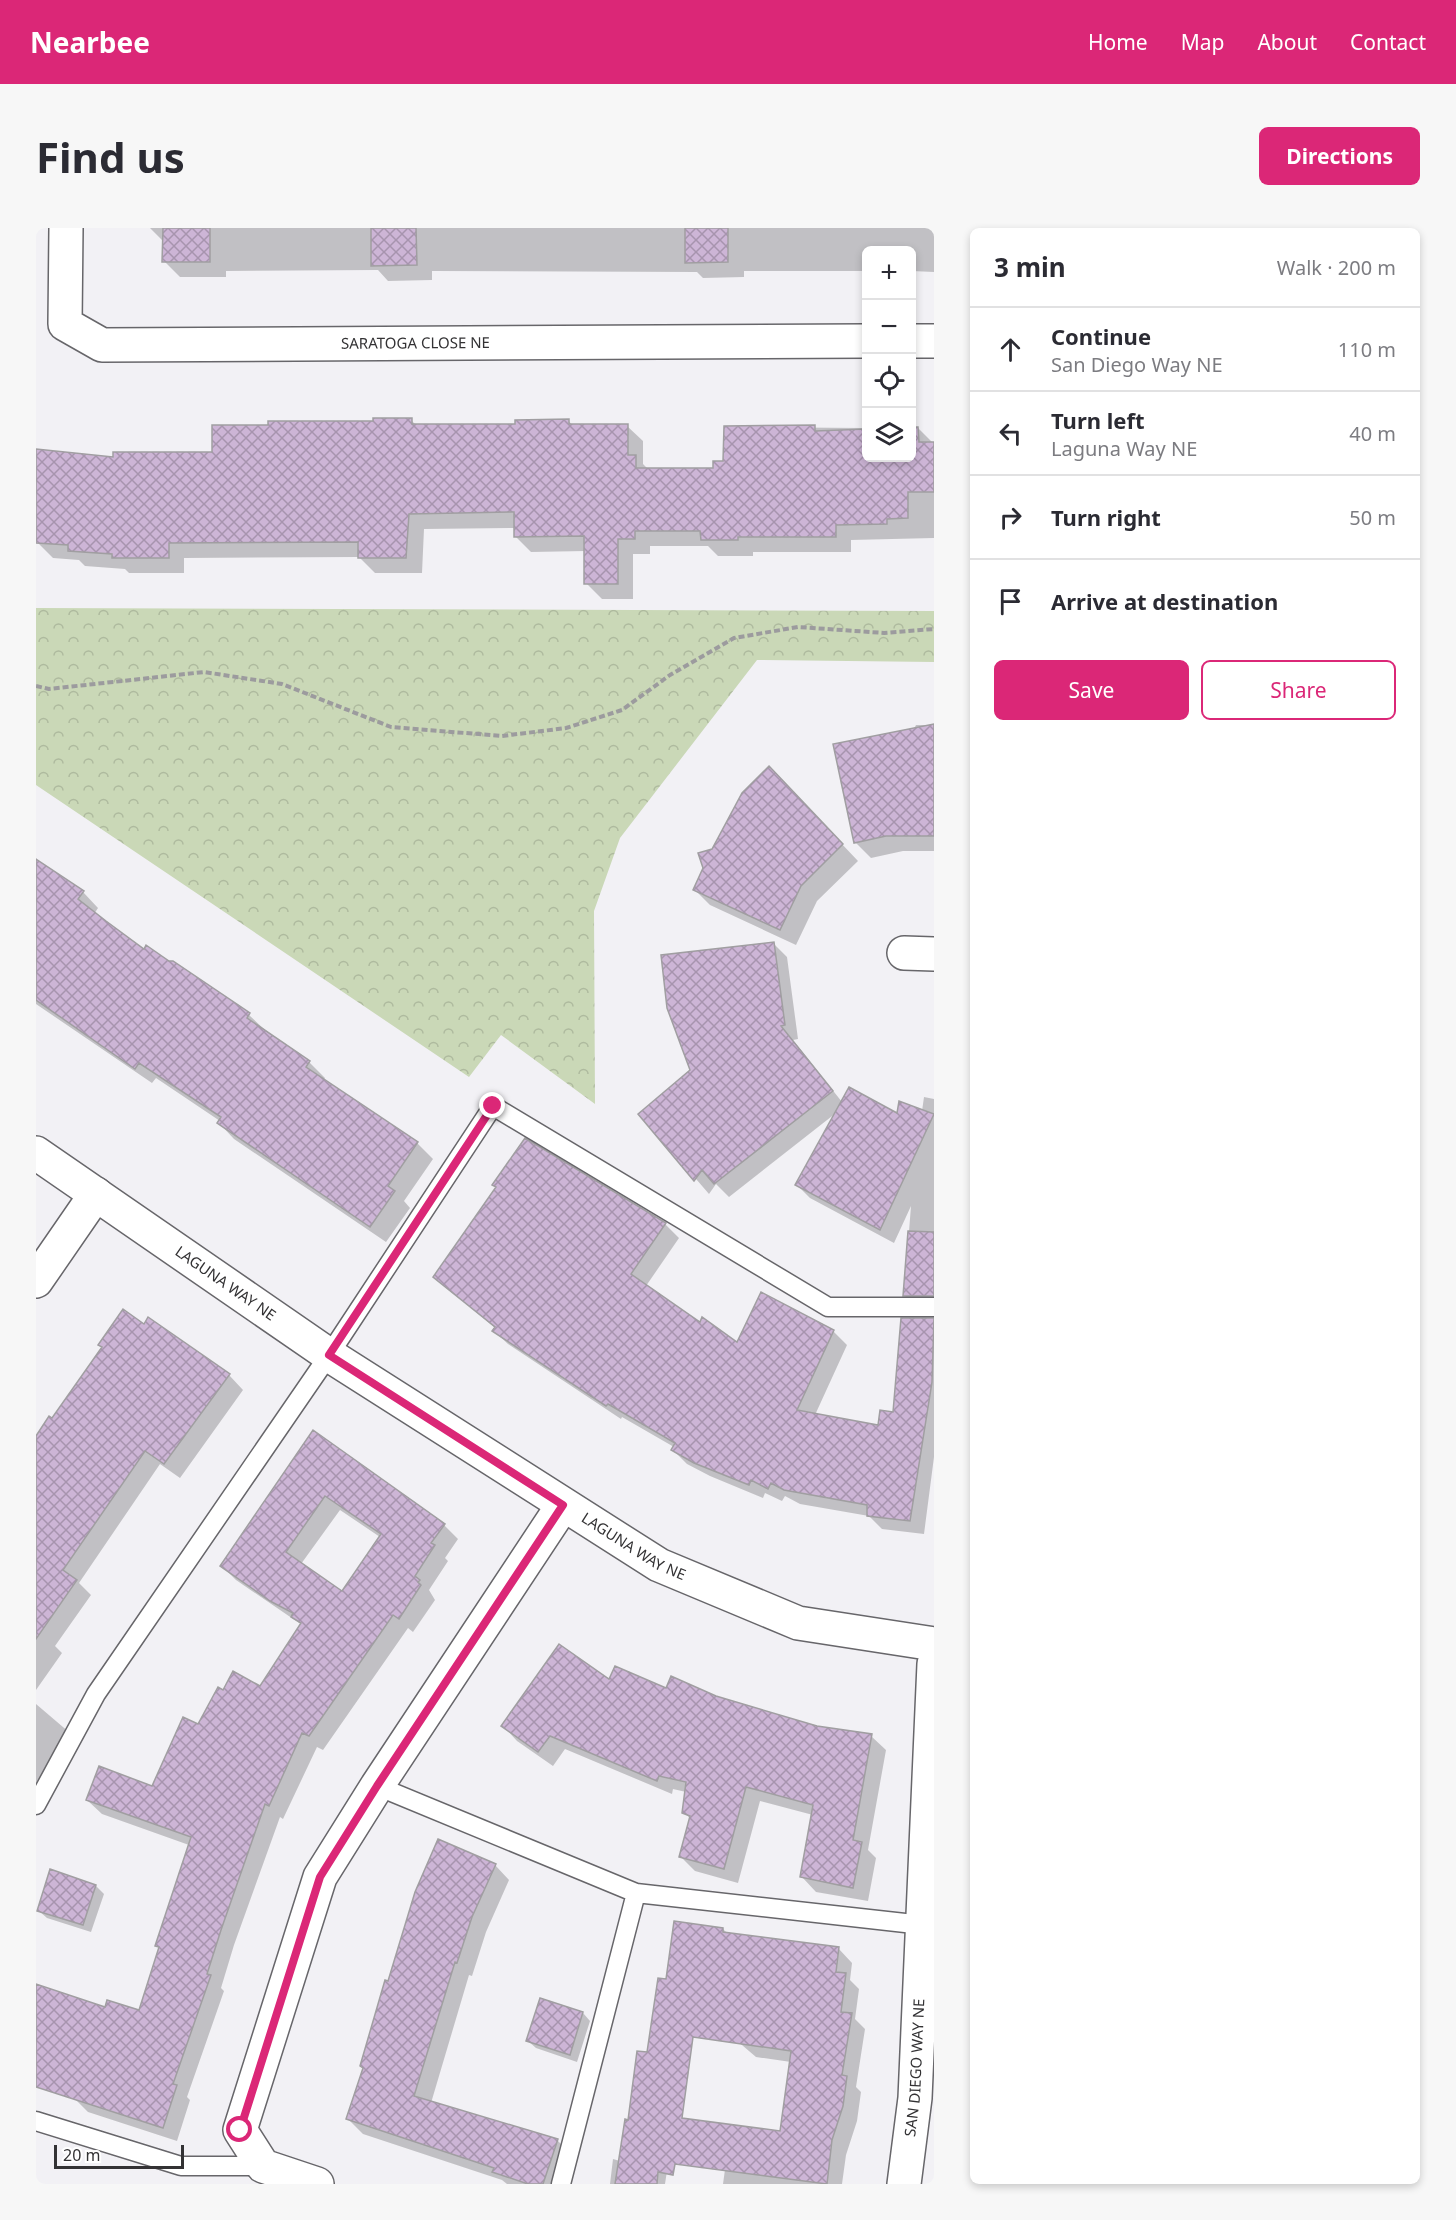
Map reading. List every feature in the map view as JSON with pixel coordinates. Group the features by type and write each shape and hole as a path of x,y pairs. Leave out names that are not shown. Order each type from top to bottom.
{"street":[{"name":"SARATOGA CLOSE NE","path":"66,228 65,324 102,345 862,341"},
{"path":"916,341 934,341"},
{"name":"LAGUNA WAY NE","path":"36,1153 329,1355 659,1565 798,1623 934,1644"},
{"path":"36,1281 96,1194"},
{"path":"317,2184 263,2166 240,2130 320,1877 377,1786 563,1505"},
{"name":"SAN DIEGO WAY NE","path":"904,2184 915,2098 934,1664"}],"lane":[{"path":"36,1805 96,1694 329,1355 493,1106 828,1307 934,1307"},
{"path":"377,1786 636,1893 922,1925"},
{"path":"561,2184 636,1893"},
{"path":"36,2121 181,2166 263,2166"}],"path":[{"path":"36,686 49,689 204,672 282,684 391,727 502,736 566,728 622,710 670,675 734,638 798,627 884,633 934,629"}],"green space":[{"path":"36,608 934,611 934,662 757,660 620,838 594,911 595,1104 501,1035 469,1077 36,785"}],"building":[{"path":"163,228 210,228 210,262 162,262"},
{"path":"371,228 416,228 417,265 371,266"},
{"path":"685,228 728,228 728,262 685,263"},
{"path":"373,418 412,418 412,424 515,424 515,420 569,419 569,424 628,424 628,455 636,455 636,468 713,468 713,461 723,461 724,426 815,425 815,431 862,429 862,462 916,462 916,427 918,427 919,442 934,442 934,492 908,492 908,518 887,519 887,524 836,525 836,537 738,537 738,540 701,540 700,531 635,531 635,539 618,539 618,584 584,584 584,536 514,537 514,512 409,514 406,558 358,558 358,542 169,543 169,558 112,558 112,554 68,551 68,545 36,543 36,449 113,457 113,452 212,452 212,425 268,425 268,421 373,421"},
{"path":"934,724 934,836 886,836 854,843 833,744"},
{"path":"769,766 843,844 801,886 780,930 693,890 703,868 698,853 712,849 742,793"},
{"path":"36,859 84,891 78,899 106,921 144,949 146,945 169,961 173,961 250,1013 247,1018 310,1061 306,1067 418,1142 388,1186 395,1191 370,1227 217,1123 221,1117 139,1063 135,1069 36,1000"},
{"path":"774,942 785,1025 781,1026 833,1091 714,1184 702,1170 694,1181 638,1114 690,1070 667,1008 661,955"},
{"path":"849,1087 897,1113 899,1101 934,1114 880,1230 795,1185"},
{"path":"525,1138 666,1223 631,1274 700,1322 702,1317 737,1342 761,1292 834,1330 797,1410 878,1425 880,1410 893,1412 901,1318 934,1318 932,1382 910,1521 867,1516 867,1505 784,1490 771,1483 768,1489 751,1480 749,1485 694,1463 671,1450 675,1443 608,1404 606,1406 492,1331 495,1327 433,1277 496,1187 492,1185"},
{"path":"908,1231 934,1232 934,1296 903,1296"},
{"path":"123,1309 144,1324 148,1317 230,1374 164,1464 145,1451 63,1570 77,1580 36,1639 36,1436 49,1416 52,1418 102,1347 98,1345"},
{"path":"313,1430 445,1524 431,1543 435,1545 415,1576 420,1580 418,1582 421,1585 399,1619 393,1615 309,1736 302,1733 269,1806 265,1804 207,1974 211,1975 173,2084 177,2085 163,2128 36,2087 36,1984 105,2007 107,2000 139,2010 159,1947 155,1946 191,1837 86,1800 99,1766 152,1786 183,1717 198,1724 218,1687 223,1690 233,1671 260,1686 301,1623 291,1617 293,1613 270,1601 220,1566","holes":["325,1496 381,1534 342,1591 286,1552"]},
{"path":"559,1644 609,1679 615,1666 666,1688 671,1676 716,1696 817,1726 872,1734 853,1840 862,1842 853,1888 800,1877 813,1805 746,1787 724,1869 679,1857 690,1816 682,1813 686,1782 659,1776 657,1781 550,1736 538,1752 501,1726"},
{"path":"438,1839 496,1864 472,1917 457,1963 455,1962 414,2096 558,2139 543,2184 528,2184 492,2172 494,2168 346,2119 363,2068 360,2066 385,1980 388,1981 415,1892"},
{"path":"50,1869 96,1885 83,1925 37,1911"},
{"path":"674,1921 723,1928 723,1932 839,1947 836,1972 846,1973 841,2012 852,2013 842,2075 847,2076 843,2106 832,2140 827,2184 675,2164 673,2175 658,2172 657,2184 615,2184 625,2119 628,2120 637,2051 647,2052 658,1978 666,1979","holes":["693,2037 791,2051 780,2131 682,2118"]},
{"path":"540,1998 583,2012 570,2055 526,2041"}],"route":[{"path":"240,2130 320,1877 377,1786 563,1505 329,1355 493,1106"}]}
